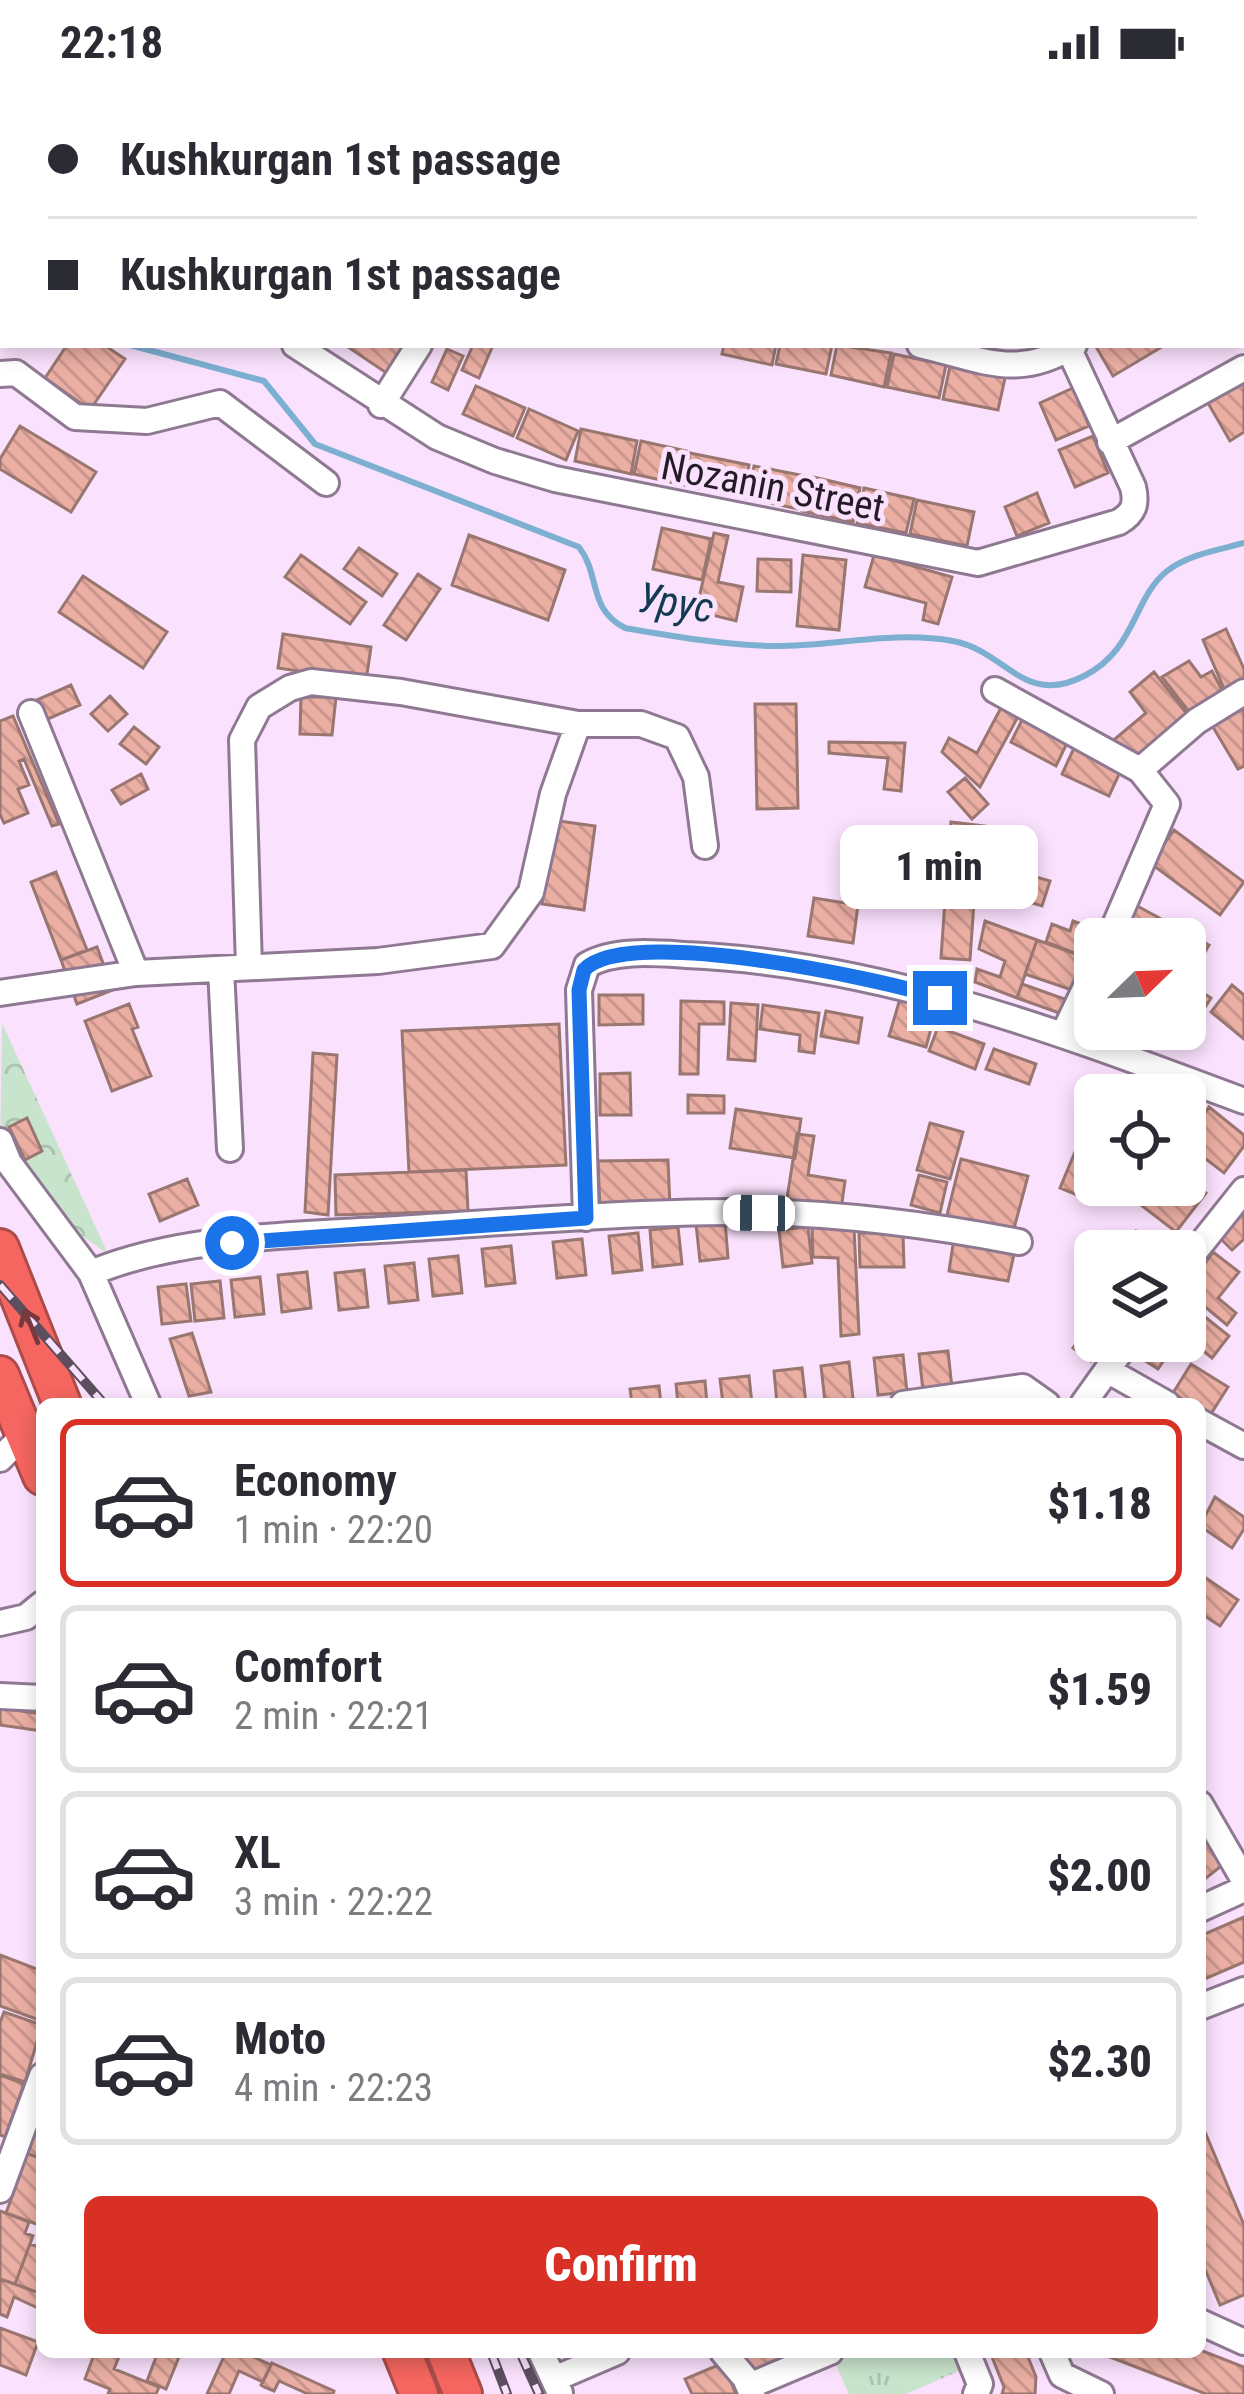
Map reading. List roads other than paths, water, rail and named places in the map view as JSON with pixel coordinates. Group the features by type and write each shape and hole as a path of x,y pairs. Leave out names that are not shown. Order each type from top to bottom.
{"highway":[{"path":"0,1247 60,1398"},
{"path":"0,1375 11,1430 36,1467"},
{"path":"404,2358 419,2394"},
{"path":"448,2358 463,2394"}],"street":[{"name":"Nozanin Street","path":"299,348 381,405 466,451 556,479 978,563 1119,523 1131,515 1136,501 1133,488 1110,442"},
{"path":"381,405 417,348"},
{"path":"933,348 1018,368 1056,357 1067,348"},
{"path":"1071,348 1110,442 1244,368"},
{"path":"0,374 16,373 75,417 147,422 220,403 326,483"},
{"path":"249,967 242,740 259,707 290,688 311,682 401,692 578,724 641,724 677,737 696,777 705,846"},
{"path":"995,690 1140,770 1167,804 1118,918"},
{"path":"1140,770 1198,722 1244,692"},
{"path":"32,713 136,973"},
{"path":"0,993 136,973 377,961 492,946 531,892 554,794 578,724"},
{"path":"586,1218 579,990 584,970 593,961 613,956 679,954 814,967 900,985 1063,1035 1244,1101"},
{"path":"221,969 230,1149"},
{"path":"1063,1035 1074,1012"},
{"path":"0,1142 20,1179 91,1273 145,1398"},
{"path":"1206,1238 1244,1190"},
{"path":"91,1273 163,1251 267,1239 586,1218 784,1213 940,1227 1019,1242"},
{"path":"1087,1398 1113,1362"},
{"path":"1107,1370 1156,1398"},
{"path":"948,1398 1023,1388 1038,1398"},
{"path":"1206,1425 1244,1447"},
{"path":"0,1623 26,1617 36,1609"},
{"path":"0,1696 36,1698"},
{"path":"1206,1815 1244,1884 1206,1906"},
{"path":"1206,2006 1244,1990"},
{"path":"0,2190 36,2092"},
{"path":"1206,2325 1244,2342"},
{"path":"544,2358 557,2387 607,2358"},
{"path":"727,2358 750,2390 817,2358"},
{"path":"970,2358 980,2384 976,2394"},
{"path":"1056,2374 1101,2394"}],"waterway":[{"name":"Урус","path":"141,348 264,381 315,444 579,547 605,611 625,628 771,646 930,638 971,647 1030,681 1063,684 1084,676 1114,652 1167,571 1194,557 1244,543"}],"railway":[{"path":"0,1285 99,1398"},
{"path":"493,2358 507,2394"},
{"path":"523,2358 539,2394"}]}
